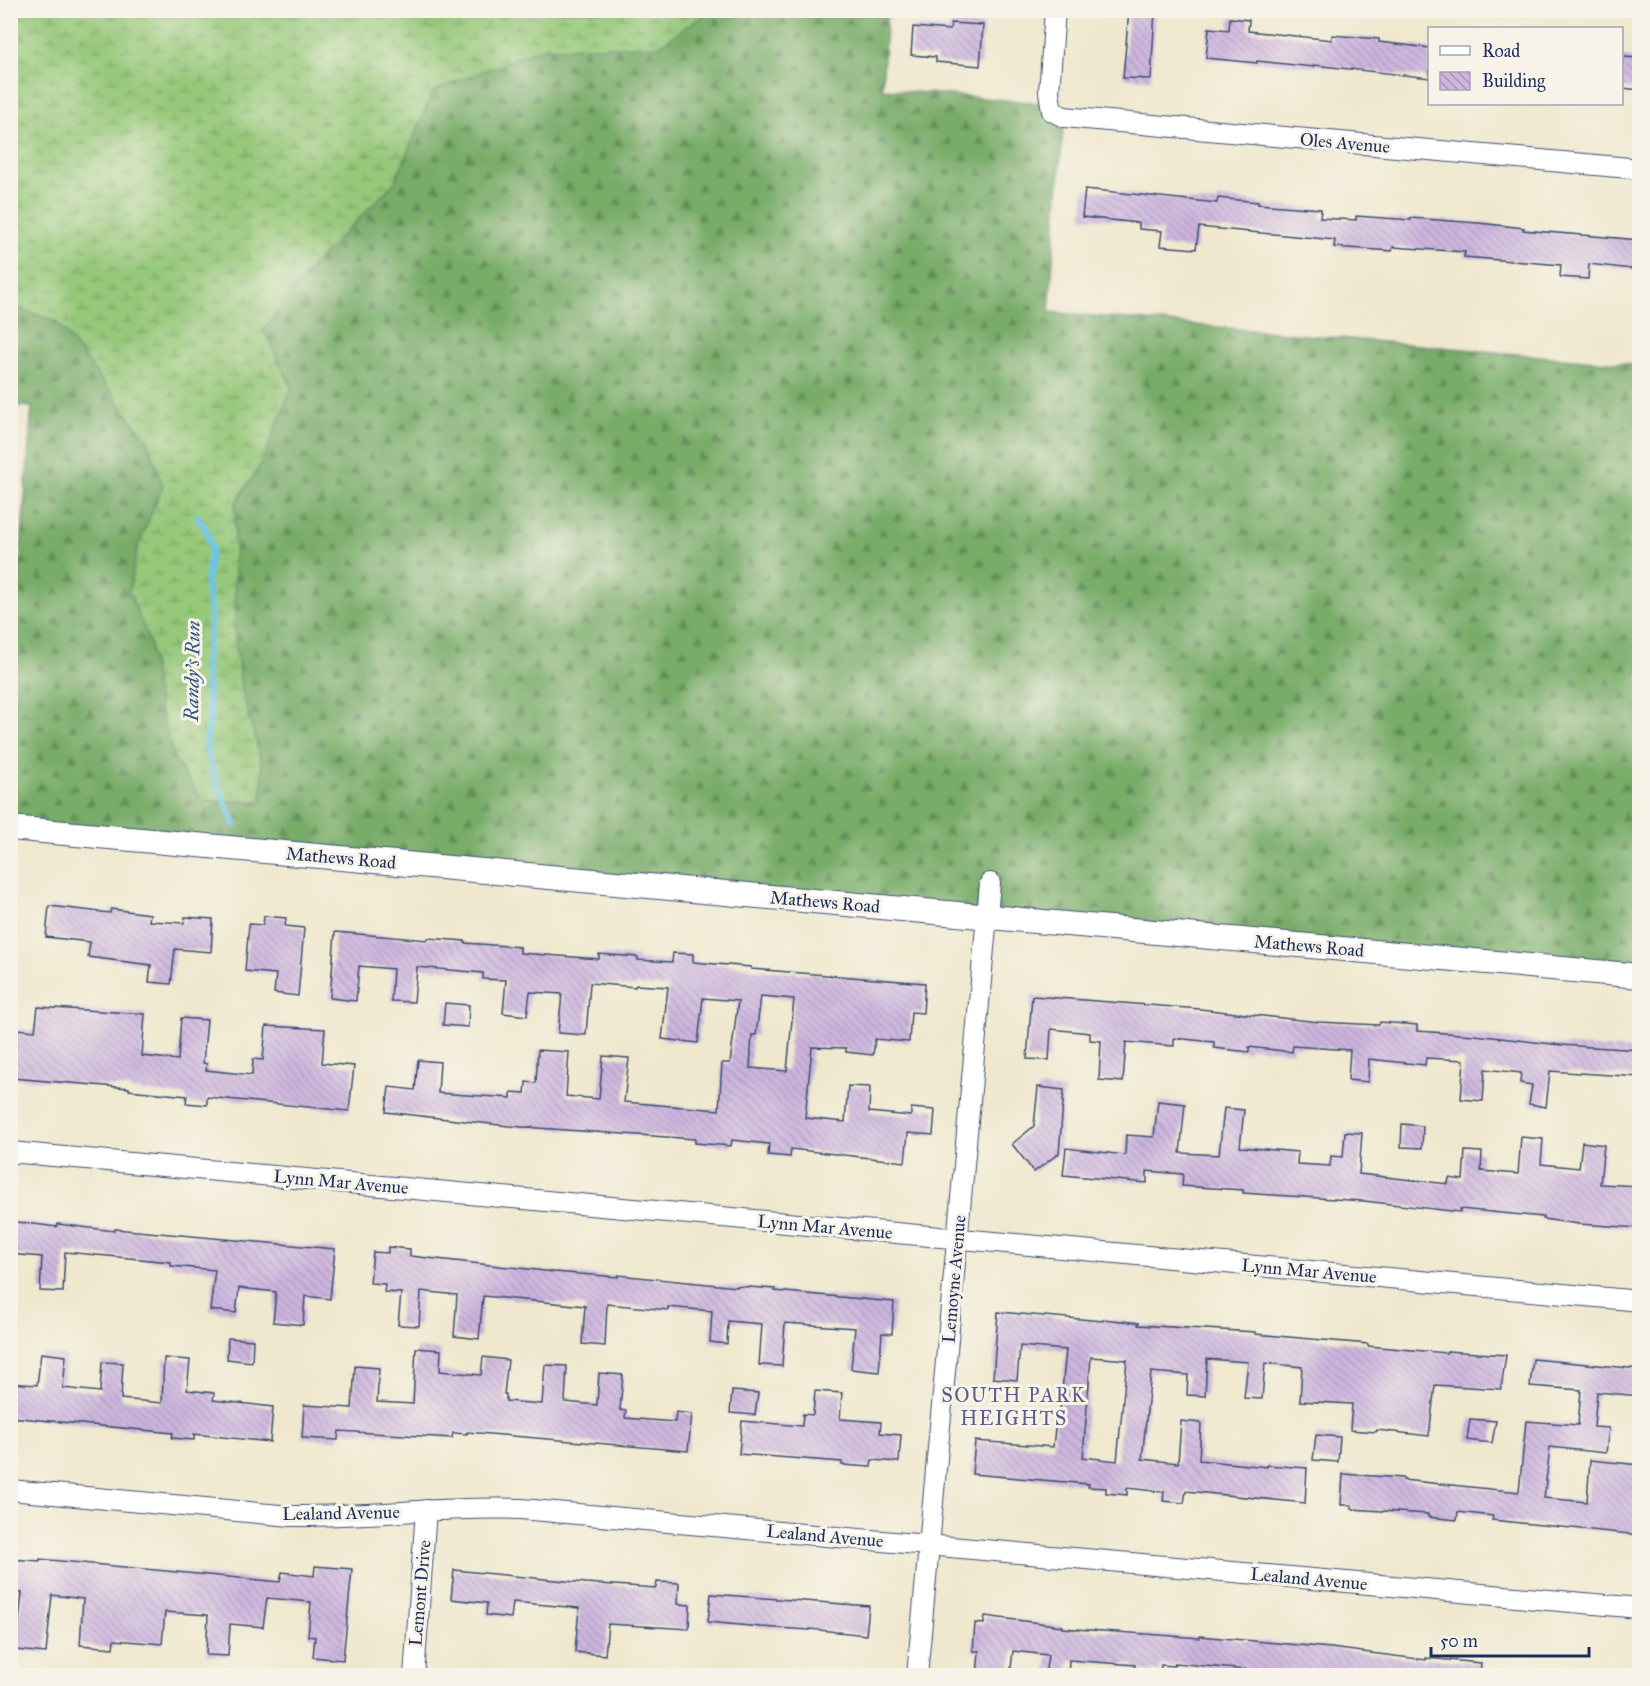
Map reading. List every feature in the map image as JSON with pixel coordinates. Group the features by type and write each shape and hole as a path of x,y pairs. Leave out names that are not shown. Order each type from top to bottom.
{"street":[{"name":"Oles Avenue","path":"1055,10 1049,92 1052,111 1065,117 1640,169"},
{"name":"Mathews Road","path":"10,828 1640,976"},
{"name":"Lemoyne Avenue","path":"917,1676 990,883"},
{"name":"Lynn Mar Avenue","path":"10,1152 1640,1301"},
{"name":"Lealand Avenue","path":"10,1490 291,1516 477,1507 521,1509 1640,1608"},
{"name":"Lemont Drive","path":"414,1676 426,1510"}],"green space":[{"path":"11,10 702,11 702,16 658,46 542,48 433,91 395,182 313,265 264,330 292,388 261,464 235,504 235,641 241,686 262,765 262,802 202,800 175,760 158,702 150,644 129,591 138,546 163,486 148,441 56,321 11,306"},
{"path":"10,11 887,11 882,89 1050,104 1064,117 1049,312 1639,365 1639,976 11,828 11,678 32,407 11,405"}],"building":[{"path":"1129,10 1155,10 1151,79 1123,78"},
{"path":"1230,18 1249,20 1248,31 1332,40 1332,35 1379,39 1379,42 1428,48 1428,78 1314,65 1314,67 1206,58 1209,28 1229,30"},
{"path":"951,23 983,25 980,66 936,62 936,57 911,55 913,27 950,30"},
{"path":"1623,57 1640,58 1640,90 1623,88"},
{"path":"1085,189 1217,203 1218,198 1321,209 1320,218 1356,220 1356,216 1411,220 1411,218 1640,240 1640,270 1589,264 1588,279 1560,277 1561,265 1464,257 1465,252 1393,247 1392,251 1334,247 1335,240 1199,227 1196,249 1160,246 1162,231 1139,229 1139,223 1082,217"},
{"path":"49,906 110,913 111,909 150,914 149,921 184,923 185,917 213,919 211,952 175,949 171,984 149,982 151,965 88,957 90,942 46,937"},
{"path":"264,916 286,918 285,926 304,928 298,996 274,993 276,974 245,971 249,924 263,925"},
{"path":"335,932 465,941 465,943 520,947 520,953 599,959 599,954 672,962 673,953 693,954 693,962 925,983 923,1013 911,1012 909,1042 875,1039 873,1055 846,1052 846,1048 812,1047 805,1118 845,1122 848,1086 870,1087 869,1112 911,1116 911,1108 935,1110 933,1135 908,1133 905,1162 791,1149 790,1157 768,1155 769,1144 732,1140 731,1146 695,1143 695,1139 509,1126 386,1112 389,1087 415,1090 418,1060 440,1062 438,1093 511,1098 511,1092 525,1093 526,1082 536,1083 538,1050 569,1052 566,1096 599,1099 603,1056 629,1058 624,1102 719,1110 722,1063 730,1063 738,1001 703,998 698,1043 662,1039 668,987 590,983 586,1035 558,1033 562,994 530,992 527,1016 503,1013 506,980 483,979 483,973 417,967 414,1002 391,1001 393,969 359,966 356,1001 330,998","holes":["761,996 794,999 787,1071 750,1068 752,1035 756,1035"]},
{"path":"1032,996 1200,1009 1319,1022 1379,1025 1380,1022 1417,1025 1417,1031 1640,1050 1640,1077 1550,1071 1546,1107 1529,1104 1532,1085 1520,1083 1521,1073 1485,1069 1483,1101 1461,1099 1464,1060 1426,1058 1425,1065 1369,1059 1368,1082 1348,1080 1350,1050 1293,1046 1292,1052 1249,1047 1249,1052 1214,1048 1214,1042 1174,1038 1174,1046 1126,1042 1123,1082 1099,1080 1101,1041 1090,1040 1090,1033 1051,1029 1049,1060 1027,1059"},
{"path":"445,1003 469,1005 468,1027 443,1025"},
{"path":"38,1007 145,1014 142,1056 178,1060 181,1018 207,1020 203,1063 207,1064 206,1070 252,1075 253,1059 263,1060 266,1026 325,1029 322,1063 354,1066 349,1111 207,1097 207,1105 186,1103 187,1096 129,1090 129,1088 12,1078 18,1029 35,1031"},
{"path":"1038,1087 1064,1090 1059,1153 1034,1172 1012,1144 1034,1126"},
{"path":"1158,1101 1185,1104 1180,1153 1219,1155 1224,1108 1244,1110 1240,1147 1298,1152 1297,1164 1330,1166 1331,1156 1343,1157 1345,1132 1362,1133 1359,1174 1448,1184 1449,1178 1463,1180 1465,1151 1482,1152 1481,1171 1518,1174 1521,1137 1543,1139 1541,1164 1579,1168 1582,1142 1604,1145 1600,1184 1640,1186 1640,1228 1579,1224 1543,1219 1543,1217 1460,1209 1460,1212 1364,1201 1243,1193 1243,1190 1182,1186 1183,1174 1147,1171 1147,1183 1063,1175 1066,1148 1125,1155 1126,1135 1154,1137"},
{"path":"1402,1124 1423,1126 1422,1148 1401,1147"},
{"path":"10,1221 57,1227 58,1224 114,1231 115,1229 335,1249 330,1299 305,1296 303,1325 273,1322 276,1292 239,1288 236,1313 210,1310 215,1270 171,1266 171,1262 65,1252 63,1292 40,1291 42,1257 10,1254"},
{"path":"388,1247 410,1249 410,1256 554,1272 618,1277 618,1275 894,1302 892,1334 882,1333 879,1372 851,1369 855,1328 785,1323 782,1366 759,1365 762,1324 728,1321 727,1344 710,1342 712,1311 668,1307 668,1310 607,1304 605,1346 582,1344 585,1306 483,1296 479,1339 454,1336 457,1295 421,1291 419,1326 398,1325 401,1293 384,1292 385,1284 370,1283 373,1252 388,1253"},
{"path":"998,1312 1103,1321 1103,1319 1139,1323 1138,1325 1255,1332 1255,1334 1446,1353 1447,1351 1506,1355 1501,1389 1435,1385 1429,1436 1377,1430 1376,1432 1350,1430 1352,1404 1300,1401 1302,1367 1265,1363 1262,1399 1244,1398 1248,1362 1207,1359 1205,1396 1187,1395 1188,1375 1151,1372 1142,1459 1178,1463 1181,1421 1201,1423 1199,1460 1267,1467 1267,1465 1307,1468 1305,1503 1186,1491 1184,1503 1163,1501 1164,1492 1127,1488 1127,1495 1106,1493 1106,1488 1088,1487 1089,1484 972,1474 975,1441 1053,1447 1057,1410 1060,1411 1066,1350 1020,1346 1017,1380 993,1378","holes":["1091,1357 1127,1360 1117,1461 1083,1457"]},
{"path":"228,1338 253,1340 252,1362 227,1359"},
{"path":"416,1348 441,1350 440,1371 481,1375 483,1357 508,1360 504,1394 506,1394 506,1401 542,1404 545,1365 567,1366 565,1402 597,1405 599,1373 623,1375 620,1410 626,1411 625,1418 675,1422 676,1412 692,1414 688,1451 467,1432 467,1434 453,1433 452,1438 339,1431 338,1440 302,1438 304,1405 352,1408 355,1366 379,1368 377,1402 413,1404"},
{"path":"41,1353 66,1356 63,1388 100,1392 102,1362 123,1363 121,1399 162,1403 164,1358 190,1360 187,1390 214,1393 213,1400 273,1407 270,1442 194,1434 194,1440 172,1438 173,1433 10,1417 10,1383 37,1385"},
{"path":"1533,1359 1640,1369 1640,1396 1597,1392 1594,1427 1609,1428 1606,1453 1550,1447 1544,1498 1587,1502 1590,1460 1640,1465 1640,1535 1492,1520 1493,1516 1458,1512 1457,1520 1428,1517 1428,1514 1352,1509 1352,1505 1341,1505 1343,1474 1403,1478 1403,1480 1519,1492 1526,1421 1578,1425 1581,1390 1530,1386"},
{"path":"732,1391 758,1393 755,1415 730,1413"},
{"path":"815,1391 842,1393 840,1419 881,1422 880,1433 901,1435 899,1462 872,1460 871,1467 842,1465 842,1462 739,1454 742,1421 802,1426 803,1414 813,1415"},
{"path":"1470,1419 1496,1421 1492,1443 1467,1440"},
{"path":"1316,1435 1340,1437 1338,1462 1313,1460"},
{"path":"10,1559 40,1561 40,1559 280,1582 282,1572 314,1576 315,1566 352,1569 343,1660 313,1657 315,1637 308,1636 311,1602 267,1598 263,1627 230,1624 228,1656 206,1655 208,1615 165,1612 162,1644 114,1640 113,1648 80,1645 83,1599 52,1595 46,1653 16,1650 22,1593 10,1592"},
{"path":"454,1570 656,1588 657,1582 679,1583 678,1604 690,1605 689,1629 608,1624 605,1655 575,1652 579,1608 513,1602 511,1618 486,1615 487,1603 451,1599"},
{"path":"711,1594 869,1606 866,1635 708,1622"},
{"path":"985,1616 1062,1626 1062,1628 1200,1638 1200,1636 1331,1648 1426,1660 1426,1658 1481,1663 1480,1676 1327,1676 1175,1663 1174,1666 1161,1665 1160,1672 1134,1670 1135,1665 1069,1660 1068,1676 1045,1676 1048,1655 1013,1651 1010,1676 977,1676 979,1651 973,1651 975,1623 984,1624"}],"waterway":[{"name":"Randy's Run","path":"197,516 208,533 211,547 207,583 211,620 205,668 210,712 206,746 213,774 235,825"}],"district":[{"name":"SOUTH PARK HEIGHTS","path":"1014,1406"}]}
